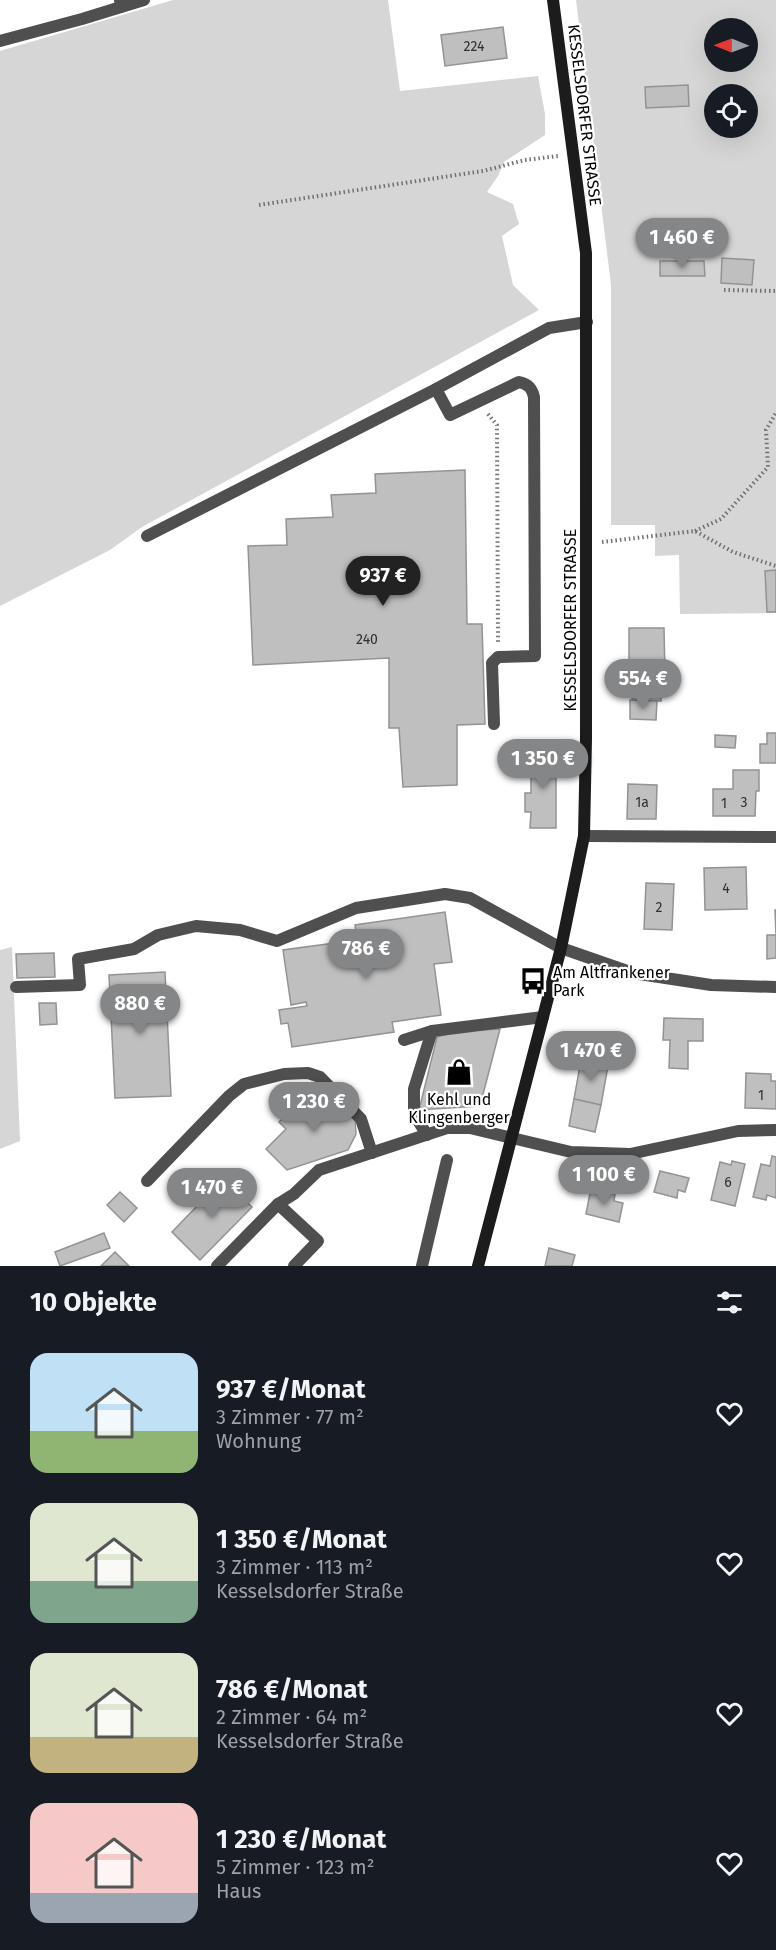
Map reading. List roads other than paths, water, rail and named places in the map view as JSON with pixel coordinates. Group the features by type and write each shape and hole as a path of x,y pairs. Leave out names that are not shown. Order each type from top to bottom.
{"main road":[{"name":"KESSELSDORFER STRASSE","path":"478,1266 561,948 584,836 586,253 553,0"}],"street":[{"path":"0,41 82,19 121,3 144,0"},
{"path":"147,536 436,389 549,328 587,322"},
{"path":"436,389 450,415 519,382 527,383 534,397 535,656 498,657 492,663 494,724"},
{"path":"584,836 776,837"},
{"path":"16,987 80,985 78,959 134,949 158,935 196,926 240,930 277,941 356,908 445,894 470,898 561,948 633,973 711,985 776,987"},
{"path":"404,1040 432,1031 543,1017"},
{"path":"426,1135 414,1114 414,1089 432,1031"},
{"path":"147,1181 229,1096 244,1084 284,1074 308,1073 320,1077 361,1119 372,1153"},
{"path":"217,1266 278,1204 294,1194 319,1170 447,1128 470,1128 570,1152 630,1154 738,1131 776,1130"},
{"path":"422,1266 447,1160"},
{"path":"278,1204 318,1241 294,1266"}],"place":[{"name":"Am Altfrankener Park","path":"533,981"},
{"name":"Kehl und Klingenberger","path":"459,1072"}]}
